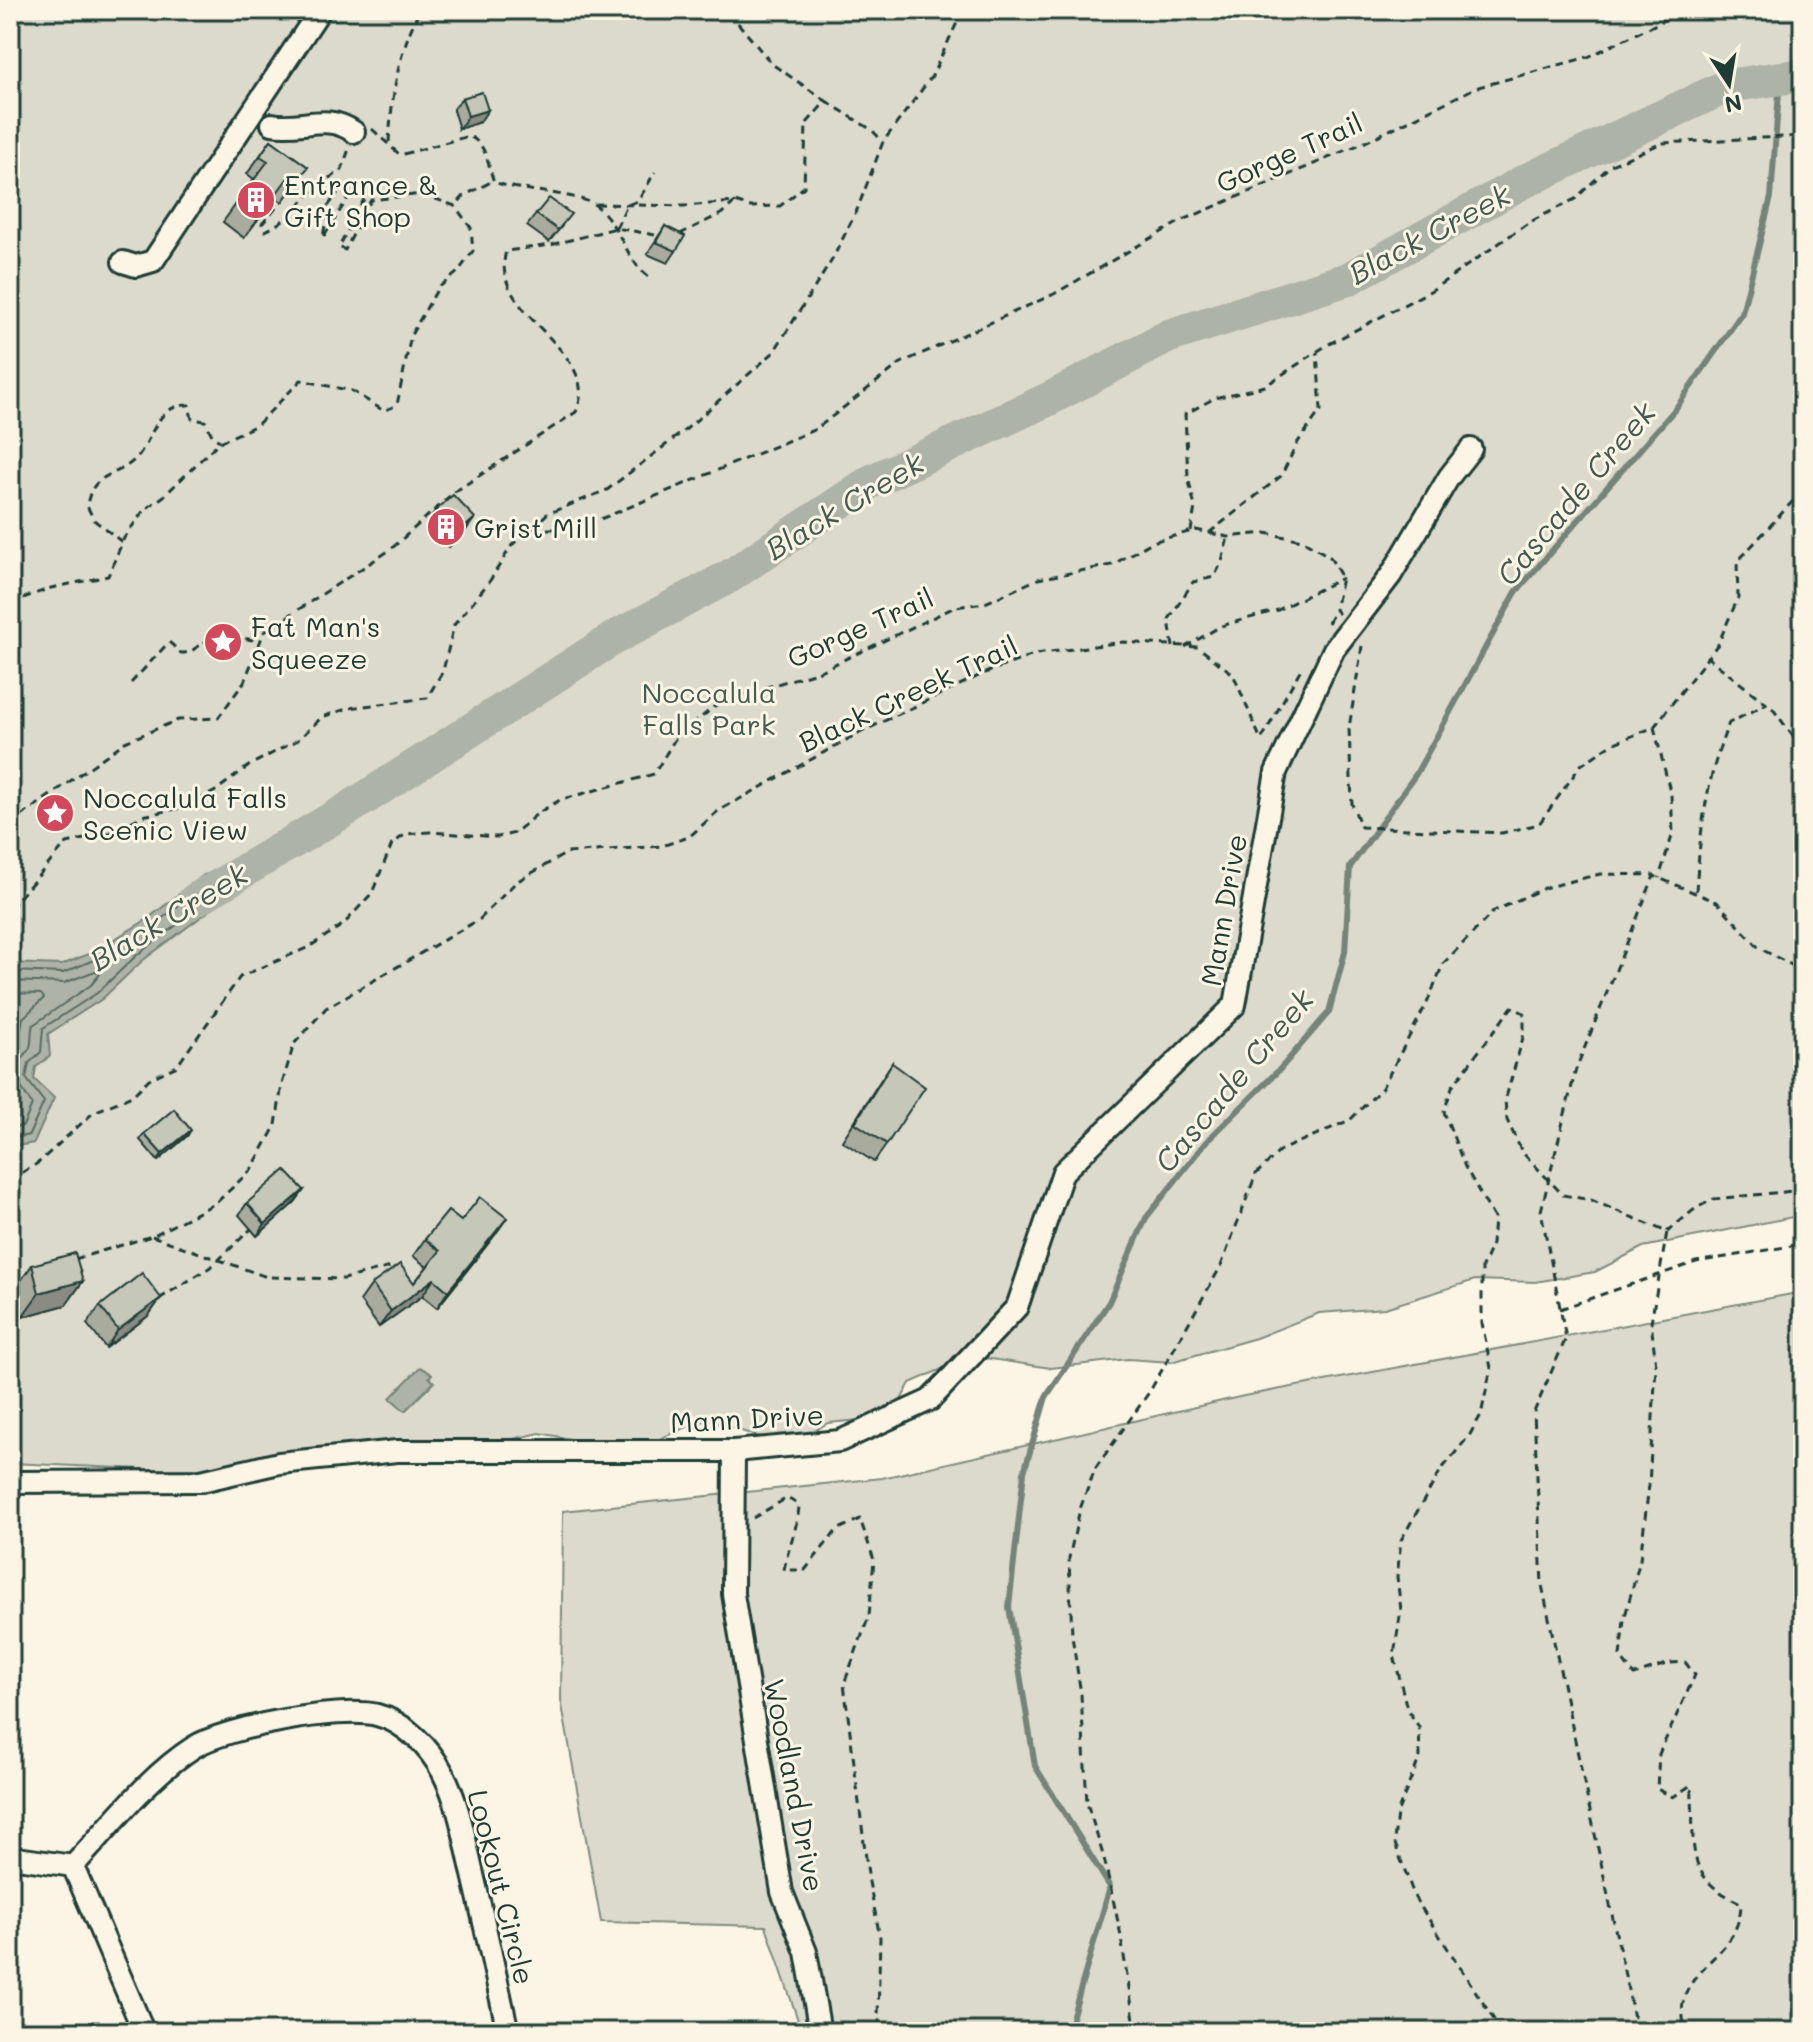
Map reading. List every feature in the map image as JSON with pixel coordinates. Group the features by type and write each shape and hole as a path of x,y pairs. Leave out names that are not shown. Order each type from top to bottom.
{"street":[{"path":"123,262 136,266 153,261 320,10"},
{"path":"272,124 325,120 342,123 354,132"},
{"name":"Mann Drive","path":"10,1482 201,1481 279,1463 397,1451 734,1451 840,1441 930,1400 1017,1307 1063,1172 1235,1005 1276,772 1334,649 1367,609 1471,449"},
{"name":"Woodland Drive","path":"734,1451 733,1594 782,1892 806,1952 820,2032"},
{"name":"Lookout Circle","path":"73,1866 147,1786 193,1747 221,1735 289,1720 339,1713 375,1714 402,1725 443,1771 464,1835 508,2032"},
{"path":"10,1857 73,1866 144,2032"}],"path":[{"path":"389,142 392,92 406,37 420,10"},
{"path":"727,10 772,64 872,130 883,142"},
{"path":"10,908 67,843 110,833 142,816 181,808 214,792 250,765 298,740 322,717 349,708 427,698 443,671 454,625 489,582 512,545 547,514 607,490 702,416 773,353 832,260 857,210 883,142 932,76 963,10"},
{"name":"Gorge Trail","path":"532,529 577,529 816,429 901,363 1054,294 1181,221 1363,143 1475,88 1588,57 1685,10"},
{"path":"276,208 262,224 265,231 278,226 323,179 341,172 358,126 372,129 400,155 469,136 484,148 493,181 505,187 535,189 596,204 735,202 751,207 780,206 804,187 806,124 826,101"},
{"path":"1191,531 1195,507 1188,477 1185,414 1215,398 1265,386 1317,351 1432,290 1528,223 1575,199 1611,165 1662,143 1803,136"},
{"path":"616,228 627,205 638,201 655,172"},
{"path":"323,179 337,194 328,206 323,238 351,193"},
{"path":"455,206 465,195 493,181"},
{"path":"10,603 51,588 108,576 122,542 144,510 164,496 221,441 257,425 301,380 352,391 384,411 397,405 411,335 438,288 458,272 473,251 471,228 455,206 422,194 371,200 345,250 339,247 364,199"},
{"path":"10,824 125,742 178,720 218,718 244,682 264,632 390,550 453,493 576,412 582,401 578,379 558,343 535,325 512,292 502,267 506,251 551,245 616,228 661,236 680,234 721,214 735,202"},
{"path":"596,204 616,228 643,273 650,278"},
{"path":"1209,533 1281,476 1298,442 1321,410 1317,351"},
{"path":"122,542 94,520 87,506 89,496 106,474 124,468 137,457 154,423 169,411 189,405 192,419 205,421 213,437 221,441"},
{"path":"1335,610 1353,626 1363,649 1349,728 1352,804 1361,827 1502,833 1539,824 1581,765 1612,744 1654,727 1727,631 1738,598 1737,562 1803,490"},
{"name":"Gorge Trail","path":"10,1180 38,1163 94,1112 132,1096 149,1079 177,1066 240,977 309,947 344,924 372,893 392,844 406,834 430,832 498,837 515,833 538,813 560,800 654,774 675,739 721,701 820,671 955,607 985,603 1012,594 1038,579 1112,565 1152,542 1191,531 1228,537 1265,533 1302,540 1330,557 1342,578"},
{"path":"1173,647 1169,619 1193,582 1214,577 1222,562 1228,537"},
{"path":"1327,623 1335,610 1342,578"},
{"path":"1184,647 1221,626 1278,610 1342,578"},
{"path":"131,683 169,642 181,653 193,653 204,642 238,636 252,640 257,650"},
{"name":"Black Creek Trail","path":"67,1261 152,1236 216,1203 251,1170 276,1125 282,1084 294,1044 326,1008 480,919 516,882 567,853 662,846 689,837 718,811 859,733 985,673 1036,654 1123,642 1198,647 1233,674 1261,740 1305,662"},
{"path":"1706,656 1767,704 1797,742 1803,745"},
{"path":"1696,891 1700,822 1714,758 1729,723 1767,704"},
{"path":"1637,2032 1542,1585 1534,1412 1566,1338 1541,1211 1576,1069 1673,833 1671,795 1654,727"},
{"path":"1136,2032 1120,1931 1104,1858 1087,1803 1081,1694 1072,1636 1069,1558 1080,1509 1095,1469 1150,1391 1221,1266 1256,1174 1281,1150 1350,1120 1382,1088 1428,1001 1443,964 1494,911 1544,888 1600,874 1656,876 1717,902 1759,948 1803,971"},
{"path":"1502,2032 1415,1898 1394,1841 1397,1813 1420,1757 1419,1727 1407,1709 1394,1655 1401,1610 1397,1577 1401,1540 1441,1470 1469,1436 1481,1415 1491,1368 1482,1323 1482,1267 1492,1244 1494,1218 1465,1167 1444,1112 1452,1087 1512,1007 1524,1013 1524,1034 1505,1101 1507,1120 1522,1152 1563,1195 1591,1200 1667,1232"},
{"path":"1697,2032 1684,2025 1683,2001 1696,1977 1741,1926 1741,1903 1705,1883 1692,1855 1691,1785 1673,1797 1657,1789 1659,1754 1695,1675 1685,1662 1669,1663 1634,1675 1620,1656 1624,1620 1640,1560 1649,1485 1656,1366 1651,1322 1667,1232 1696,1208 1714,1199 1803,1190"},
{"path":"151,1303 198,1276 251,1229"},
{"path":"152,1236 267,1277 344,1279 391,1267"},
{"path":"1560,1310 1696,1262 1803,1244"},
{"path":"10,1284 37,1271"},
{"path":"734,1520 759,1517 787,1498 799,1505 799,1514 784,1570 805,1570 837,1530 860,1519 874,1560 869,1616 844,1684 869,1882 880,1937 878,2018 885,2032"}],"green space":[{"name":"Noccalula Falls Park","path":"10,10 1803,10 1803,1215 1643,1247 1595,1272 1535,1282 1475,1280 1385,1308 1319,1313 1256,1338 1171,1362 1128,1359 1051,1368 971,1356 910,1383 892,1417 828,1423 787,1446 711,1421 699,1422 631,1451 540,1433 459,1451 279,1463 276,1452 232,1473 10,1463"},
{"path":"1803,1292 1803,2032 802,2032 766,1926 601,1922 561,1700 563,1511 882,1478 1244,1396"}],"water":[{"path":"241,865 226,898 142,961 102,999 48,1034 50,1056 36,1067 34,1079 54,1098 34,1143 10,1147 10,963 62,965 93,952 146,920 204,875"},
{"path":"420,1367 432,1374 429,1377 434,1382 405,1411 390,1398"}],"building":[{"path":"482,92 488,110 468,116 462,98"},
{"path":"271,140 308,167 295,184 287,179 257,220 236,204 268,161 260,156"},
{"path":"549,198 571,214 558,230 536,214"},
{"path":"665,226 685,236 676,251 656,242"},
{"path":"453,495 475,518 457,534 435,511"},
{"path":"892,1063 925,1087 887,1144 855,1123"},
{"path":"174,1109 191,1130 162,1154 144,1134"},
{"path":"285,1170 304,1190 265,1224 247,1203"},
{"path":"480,1197 507,1218 448,1291 434,1279 391,1311 372,1284 400,1264 414,1283 440,1251 425,1239 448,1211 461,1221"},
{"path":"75,1253 83,1281 39,1293 32,1265"},
{"path":"142,1273 161,1298 118,1330 100,1306"}],"waterway":[{"name":"Black Creek","path":"195,900 348,809 614,638 730,576 870,482 1049,399 1169,336 1348,279 1521,183 1727,86 1803,75"},
{"name":"Cascade Creek","path":"1068,2032 1110,1887 1035,1766 1009,1607 1024,1472 1046,1397 1109,1302 1146,1218 1205,1143 1281,1068 1329,1012 1345,952 1350,867 1416,774 1516,592 1676,408 1742,313 1771,197 1780,79"}],"place":[{"name":"Entrance & Gift Shop","path":"256,200"},
{"name":"Grist Mill","path":"446,527"},
{"name":"Fat Man's Squeeze","path":"223,642"},
{"name":"Noccalula Falls Scenic View","path":"55,813"}]}
